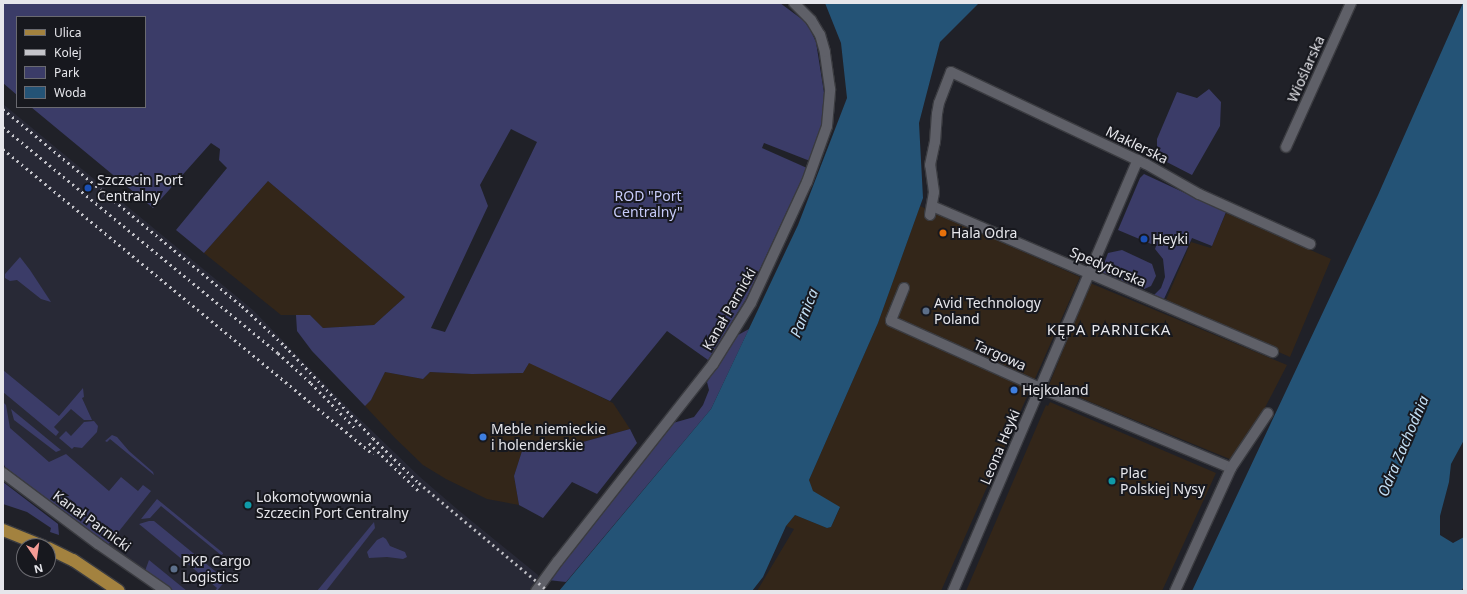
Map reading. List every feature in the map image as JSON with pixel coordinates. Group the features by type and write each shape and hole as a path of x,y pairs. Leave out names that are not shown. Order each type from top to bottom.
{"main road":[{"path":"3,530 22,538"},
{"path":"56,552 73,560 119,591"}],"street":[{"name":"Kanał Parnicki","path":"536,591 570,545 695,389 720,354 757,291 807,182 828,126 830,89 825,52 820,35 811,20 794,3"},
{"name":"Wioślarska","path":"1286,147 1351,3"},
{"name":"Maklerska","path":"931,210 934,192 930,165 935,142 937,114 939,103 951,72 1138,160 1187,188 1310,244"},
{"name":"Leona Heyki","path":"953,591 1138,160"},
{"name":"Spedytorska","path":"931,210 1273,352"},
{"name":"Targowa","path":"904,288 891,321 1040,388 1231,468"},
{"path":"1175,591 1231,468 1268,413"},
{"name":"Kanał Parnicki","path":"3,473 98,544 166,591"}],"shaded area":[{"path":"3,104 253,310 342,402 420,477 538,575 539,579 532,588 529,591 174,591 108,545 5,467 3,462"},
{"path":"268,181 405,297 374,325 323,328 310,315 281,315 204,253"},
{"path":"920,206 1080,277 941,591 757,591 794,529 786,526 795,515 827,528 831,527 840,508 812,491 809,480 878,323"},
{"path":"1226,213 1331,259 1290,357 1165,302 1191,242 1211,248"},
{"path":"1090,283 1287,365 1237,462 1049,385"},
{"path":"529,362 613,403 630,429 571,445 522,451 514,476 519,505 487,499 446,479 423,465 365,406 371,400 385,372 423,379 430,372 472,374 523,373"},
{"name":"Plac Polskiej Nysy","path":"1050,402 1216,473 1162,591 966,591 1046,405 1048,406"}],"green space":[{"name":"ROD \"Port Centralny\"","path":"3,3 780,3 807,23 816,42 825,99 822,128 810,161 764,143 762,148 807,168 746,299 708,360 667,331 610,401 529,363 523,373 472,374 430,372 423,379 385,372 371,400 365,406 312,351 297,331 296,315 310,315 323,328 374,325 405,297 268,181 204,253 176,230 227,168 219,160 220,149 211,143 153,208 32,108 146,108 146,16 16,16 16,94 3,83","holes":["511,129 537,142 445,332 431,328 488,206 480,185"]},
{"path":"1209,89 1221,102 1220,126 1192,175 1157,157 1157,139 1177,92 1197,98"},
{"path":"1144,174 1226,212 1212,246 1192,238 1164,299 1154,295 1161,288 1165,277 1163,259 1155,249 1156,246 1118,230 1140,178"},
{"path":"1122,250 1152,264 1156,276 1151,286 1142,290 1103,273 1102,269 1108,253"},
{"path":"20,257 51,302 41,299 17,280 10,281 5,278 5,274"},
{"path":"749,329 711,409 566,582 548,580 673,423 694,417 703,405 709,390 707,382 738,335"},
{"path":"3,370 59,416 83,388 84,397 82,398 92,420 84,420 71,409 54,427 59,432 56,436 3,392"},
{"path":"3,402 6,405 10,428 49,462 66,454 109,491 121,477 138,491 143,485 151,491 108,545 5,467 3,462"},
{"path":"11,409 61,450 56,452 14,420"},
{"path":"94,421 98,426 97,432 82,448 74,447 72,449 59,438 66,431 71,436 84,422"},
{"path":"630,429 637,443 597,494 572,482 543,518 519,505 514,476 522,451 572,445"},
{"path":"112,435 117,437 129,451 153,472 154,475 110,439 107,442 105,441"},
{"path":"3,482 58,524 59,535 50,532 51,528 27,512 3,504"},
{"path":"157,499 223,554 221,555 161,506 150,518 141,519"},
{"path":"154,521 226,580 217,591 215,591 217,588 139,524"},
{"path":"374,522 375,528 326,591 317,591"},
{"path":"383,537 390,546 405,552 407,557 403,559 387,557 369,558 367,552 377,540"},
{"path":"149,560 187,591 174,591 145,571"}],"water":[{"name":"Parnica","path":"825,3 979,3 940,42 919,123 923,198 878,323 809,480 813,491 840,507 831,527 827,528 795,515 786,526 763,577 752,591 559,591 711,409 798,225 847,98 841,43"},
{"name":"Odra Zachodnia","path":"1463,3 1464,440 1451,464 1449,482 1440,516 1440,535 1453,543 1464,537 1464,587 1461,591 1192,591 1378,195"}],"railway":[{"path":"3,109 242,306 285,346 373,438 419,483 548,591"},
{"path":"3,127 278,353 311,383 355,428"},
{"path":"3,149 373,454"},
{"path":"369,443 420,492"}],"place":[{"name":"Szczecin Port Centralny","path":"88,188"},
{"name":"Hala Odra","path":"943,233"},
{"name":"Heyki","path":"1144,239"},
{"name":"Avid Technology Poland","path":"926,311"},
{"name":"Hejkoland","path":"1014,390"},
{"name":"Meble niemieckie i holenderskie","path":"483,437"},
{"name":"Plac Polskiej Nysy","path":"1112,481"},
{"name":"Lokomotywownia Szczecin Port Centralny","path":"248,505"},
{"name":"PKP Cargo Logistics","path":"174,569"}],"district":[{"name":"KĘPA PARNICKA","path":"1109,330"}]}
